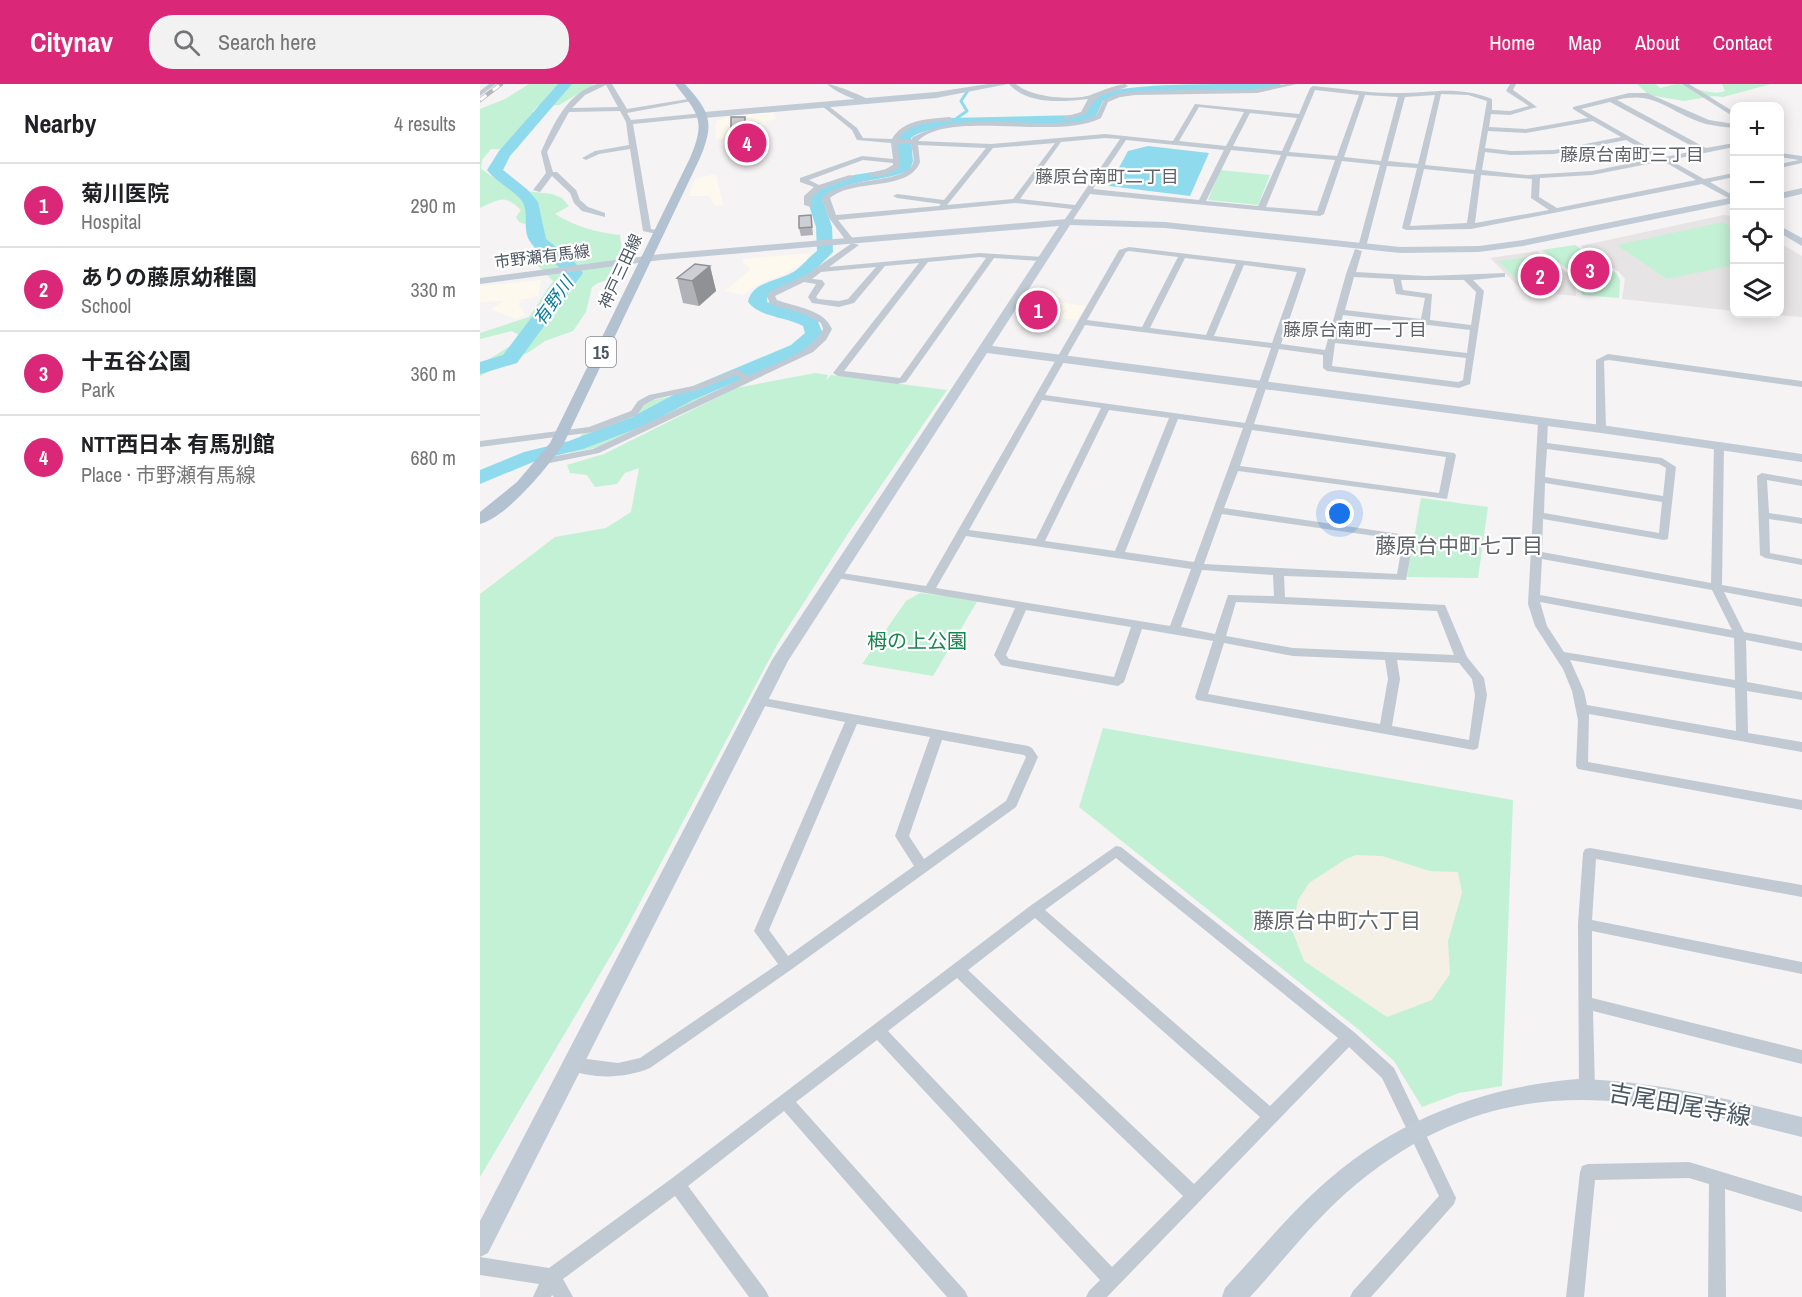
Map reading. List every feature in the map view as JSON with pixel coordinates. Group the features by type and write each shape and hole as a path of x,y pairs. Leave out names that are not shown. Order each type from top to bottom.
{"main road":[{"path":"680,84 704,115"},
{"name":"神戸三田線","path":"480,519 523,485 546,460 560,439 703,142 706,129 704,115"}],"street":[{"path":"480,94 493,84"},
{"path":"550,173 544,152 561,115 583,93 604,84"},
{"path":"609,84 629,122 647,231 658,233"},
{"path":"830,84 838,90 869,101"},
{"path":"629,122 936,95 1004,84"},
{"path":"1012,84 1019,92 1037,96 1093,97"},
{"path":"808,205 808,196 819,187 845,178 886,172 897,166 896,134 903,129 929,120 1075,117 1084,113 1087,103 1093,97 1115,88 1146,84"},
{"path":"1216,84 1261,84"},
{"path":"911,142 921,133 942,127 1083,123 1099,117 1108,99 1154,87 1257,91 1294,84"},
{"path":"1488,112 1510,113 1534,107 1509,91 1513,84"},
{"path":"1685,84 1730,112"},
{"path":"1261,209 1312,88 1402,95 1438,91 1478,94 1490,100 1470,215 1471,227"},
{"path":"1174,143 1206,90"},
{"path":"1438,91 1406,228 1471,227 1730,176"},
{"path":"1087,191 1320,214 1363,92"},
{"path":"1730,125 1707,122 1647,95 1629,94 1575,108 1730,197"},
{"path":"1402,95 1360,249 1350,274 1328,353 1327,368 1459,386 1467,382 1480,291 1467,279"},
{"path":"1610,99 1706,151"},
{"path":"568,110 624,110 694,100"},
{"path":"824,105 855,129 859,139 991,147 1105,136 1536,177 1576,175 1730,146"},
{"path":"1197,105 1299,116"},
{"path":"1201,203 1248,110"},
{"path":"1484,129 1526,131 1593,119"},
{"path":"480,1245 780,660 1076,207 1124,138"},
{"path":"1481,150 1510,153 1554,152 1626,138"},
{"path":"1015,201 1058,143 1056,140"},
{"path":"546,460 596,451 810,350 824,339 826,328 820,318 809,311 779,305 771,300 774,293 819,270 852,242 833,218 826,198 831,192 850,185 895,178 912,170 917,160 911,142"},
{"path":"586,158 593,151 633,146"},
{"path":"940,209 991,147"},
{"path":"1784,156 1802,160"},
{"path":"819,187 803,180 862,158 897,161"},
{"path":"1784,165 1802,160"},
{"path":"537,190 550,173"},
{"path":"550,173 573,192 577,201 585,209 602,215"},
{"path":"1536,177 1535,198 1556,211"},
{"path":"1784,189 1802,185"},
{"path":"1784,195 1802,191"},
{"path":"897,196 946,202"},
{"path":"1360,249 1431,251 1500,246 1730,200"},
{"path":"833,218 1015,201 1076,207"},
{"path":"1360,249 1419,256 1492,252 1586,236 1730,206"},
{"name":"市野瀬有馬線","path":"480,281 612,264 658,262 852,242 1065,225 1156,230 1360,249"},
{"path":"1784,225 1802,235"},
{"path":"1784,232 1802,243"},
{"path":"930,590 1123,250 1302,270 1234,468 1174,630"},
{"path":"819,270 988,255 1042,259"},
{"path":"927,260 838,373 903,380 990,258 988,255"},
{"path":"1145,329 1183,255"},
{"path":"1209,338 1241,262"},
{"path":"804,279 821,284 812,297 815,301 839,304 851,301 882,265"},
{"path":"1350,274 1397,278 1467,279 1502,275"},
{"path":"1397,278 1398,292 1429,296 1425,322"},
{"path":"1340,312 1475,328"},
{"path":"1082,321 1328,353"},
{"path":"1332,340 1470,356"},
{"path":"984,349 1601,429 1802,458"},
{"path":"1601,429 1600,360 1608,357 1802,384"},
{"path":"480,444 560,439 621,420 634,413 646,400 695,388 738,373 748,380"},
{"path":"1040,397 1451,455 1443,497 1234,468"},
{"path":"1039,543 1106,407"},
{"path":"1118,556 1175,416"},
{"path":"1543,422 1534,597 1541,626 1572,676 1584,720 1582,766 1802,805"},
{"path":"1538,515 1664,537 1671,467 1667,463 1542,445"},
{"path":"1719,445 1716,587 1740,635 1742,734"},
{"path":"1802,483 1762,476 1764,555 1802,562"},
{"path":"1540,478 1667,500"},
{"path":"963,532 1197,566 1402,578 1409,538 1218,510"},
{"path":"1764,515 1802,522"},
{"path":"1535,554 1802,603"},
{"path":"1278,572 1280,600"},
{"path":"835,575 1174,630 1293,652 1462,659"},
{"path":"1534,597 1802,647"},
{"path":"1232,598 1280,600 1441,608 1462,659 1478,678 1481,695 1474,745 1202,697 1232,598"},
{"path":"1022,605 1000,655 1005,662 1118,682 1138,624"},
{"path":"1385,729 1394,679 1390,656"},
{"path":"1561,656 1574,656 1802,696"},
{"path":"571,1064 613,1071 635,1068 787,965 1011,804 1032,757 1028,751 759,701"},
{"path":"1581,708 1742,734 1802,747"},
{"path":"787,965 761,932 853,718"},
{"path":"923,868 902,836 938,733"},
{"path":"542,1297 551,1277 677,1185 957,969 1116,851 1349,1037 1388,1073 1448,1198 1359,1297"},
{"path":"1587,1090 1585,924 1590,853 1802,891"},
{"path":"1035,910 1271,1117"},
{"path":"1585,924 1802,968"},
{"path":"957,969 1194,1195"},
{"path":"1585,1003 1802,1057"},
{"path":"878,1031 1112,1280"},
{"path":"1095,1297 1349,1037"},
{"name":"吉尾田尾寺線","path":"1234,1297 1339,1185 1390,1146 1462,1110 1526,1095 1612,1090 1683,1099 1802,1127"},
{"path":"785,1101 959,1297"},
{"path":"1575,1297 1588,1172 1689,1170 1802,1204"},
{"path":"1717,1297 1718,1178"},
{"path":"677,1185 760,1297"},
{"path":"480,1266 551,1277 564,1297"}],"shaded area":[{"path":"773,112 777,119 765,121 767,125 732,128 728,130 727,138 715,139 718,120 731,116"},
{"path":"716,174 723,205 715,206 709,196 688,196 696,178"},
{"path":"1730,216 1730,311 1622,299 1625,279 1619,272 1580,246"},
{"path":"1784,245 1802,256 1802,317 1784,316"},
{"path":"1537,251 1575,278 1576,296 1522,290 1490,258"},
{"path":"810,253 806,261 785,274 761,283 743,295 725,291 748,272 750,268 743,263 743,259"},
{"path":"541,280 538,296 520,300 519,305 525,315 515,319 491,309 504,301 480,302 480,286"},
{"path":"1035,291 1062,295 1058,302 1086,306 1077,320 1021,313"}],"green space":[{"path":"529,84 595,84 559,105 538,106 532,112 544,115 516,150 491,149 482,160 481,169 496,179 513,182 525,191 552,194 562,198 569,206 555,214 586,228 620,235 622,251 616,257 614,278 592,287 586,312 573,331 545,341 529,352 480,376 480,365 513,344 519,335 512,331 480,339 480,333 529,317 553,281 528,256 540,237 537,228 519,222 516,217 521,210 506,200 492,202 480,208 480,109 505,99"},
{"path":"1637,84 1656,84 1660,88 1678,84 1713,93 1725,91 1722,84 1771,84 1723,97 1714,96 1684,101 1649,95"},
{"path":"1220,170 1270,175 1258,205 1208,200"},
{"path":"1723,222 1730,226 1730,266 1667,279 1617,245"},
{"path":"1575,245 1616,273 1620,280 1619,298 1582,295 1580,278 1542,250"},
{"path":"1529,257 1541,262 1548,269 1543,271 1549,276 1523,279 1514,277 1498,261"},
{"path":"815,373 828,375 826,380 831,375 947,390 849,532 778,643 620,940 480,1177 480,594 555,537 606,528 631,512 639,468 625,473 617,484 595,487 587,475 570,473 567,465 604,454 736,388"},
{"path":"728,387 595,448 570,453 582,434 635,417 644,405 653,400 679,395 689,400"},
{"path":"1421,498 1488,507 1478,578 1407,577"},
{"name":"栂の上公園","path":"920,593 978,600 933,676 862,664 906,601"},
{"path":"1103,728 1513,800 1502,1086 1459,1093 1422,1107 1394,1061 1358,1029 1079,807"}],"sand":[{"path":"1356,855 1382,856 1430,871 1458,872 1462,893 1448,941 1450,974 1432,1000 1387,1017 1304,961 1292,930 1298,900 1309,883"}],"water":[{"path":"1148,146 1209,153 1190,196 1109,186 1128,151"}],"building":[{"path":"731,117 745,117 745,125 758,124 759,138 731,142"},
{"path":"811,215 812,227 799,228 799,216"},
{"path":"695,264 710,266 692,281 677,278"}],"waterway":[{"name":"有野川","path":"480,368 510,359 574,273 567,264 539,242 534,232 533,212 527,197 498,175 495,170 504,154 565,84"},
{"path":"480,478 531,456 576,445 639,421 686,396 798,349 814,334 811,323 798,316 761,306 757,302 758,296 800,275 825,252 824,227 815,199 833,185 882,175 905,167 904,137 914,129 949,122 1082,119 1090,115 1098,98 1111,94 1274,84"},
{"path":"957,118 967,111 961,101 967,92"},
{"path":"949,122 954,120"}],"railway":[{"path":"480,100 501,84"}],"place":[{"name":"NTT西日本 有馬別館","path":"747,143"},
{"name":"十五谷公園","path":"1590,270"},
{"name":"ありの藤原幼稚園","path":"1540,276"},
{"name":"菊川医院","path":"1038,310"}],"district":[{"name":"藤原台南町三丁目","path":"1632,154"},
{"name":"藤原台南町二丁目","path":"1107,176"},
{"name":"藤原台南町一丁目","path":"1355,329"},
{"name":"藤原台中町七丁目","path":"1459,545"},
{"name":"藤原台中町六丁目","path":"1337,920"}]}
